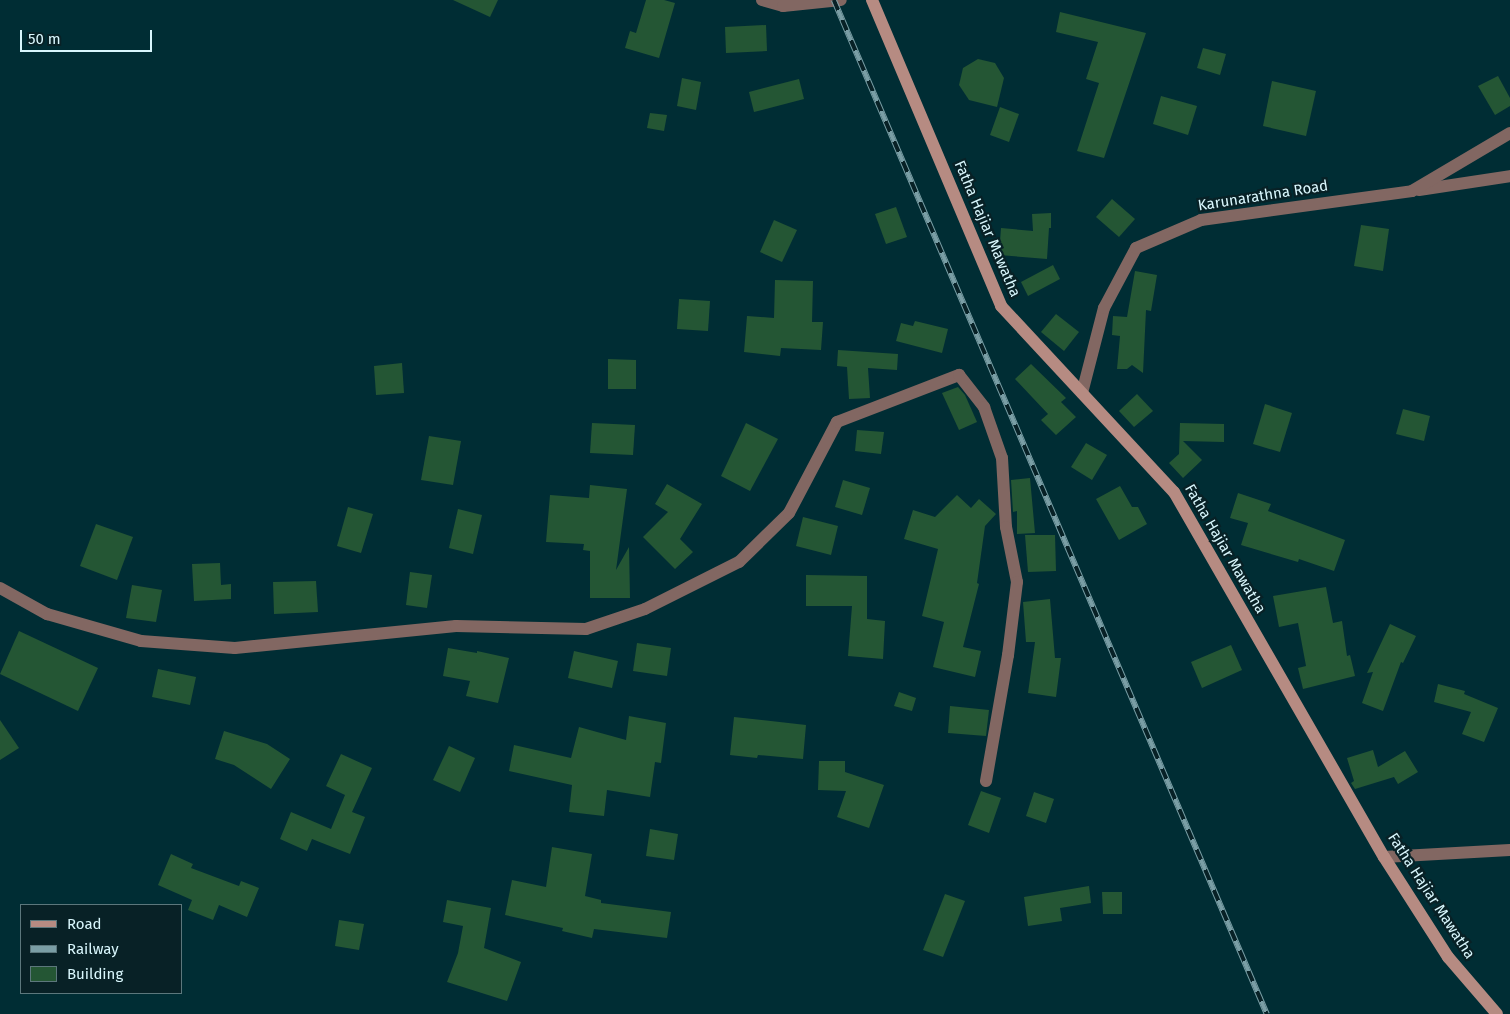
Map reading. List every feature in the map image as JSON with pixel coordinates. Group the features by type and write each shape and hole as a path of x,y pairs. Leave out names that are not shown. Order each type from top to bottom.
{"street":[{"path":"762,0 783,6 842,0"},
{"name":"Fatha Hajiar Mawatha","path":"872,0 1001,306 1174,492 1384,857 1448,957 1497,1014"},
{"name":"Karunarathna Road","path":"1082,393 1104,308 1136,248 1201,220 1412,191 1510,133"},
{"path":"1412,191 1510,176"},
{"path":"0,588 47,614 141,641 235,648 456,626 586,629 645,609 740,562 789,513 837,422 959,375 984,407 1002,458 1006,527 1017,582 1008,655 986,781"},
{"path":"1384,857 1510,850"}],"building":[{"path":"453,0 498,0 490,17"},
{"path":"646,0 664,0 675,3 659,58 625,48 630,31 636,33"},
{"path":"1060,12 1146,33 1104,158 1077,151 1099,83 1086,79 1098,42 1056,32"},
{"path":"766,25 767,51 726,53 725,27"},
{"path":"1203,48 1226,54 1220,75 1197,68"},
{"path":"978,59 995,63 1004,78 997,107 969,100 959,85 963,68"},
{"path":"1498,76 1510,98 1510,106 1495,115 1478,86"},
{"path":"682,78 701,82 696,110 677,106"},
{"path":"799,79 804,99 754,112 749,92"},
{"path":"1272,81 1316,91 1306,136 1263,126"},
{"path":"1161,96 1197,106 1188,135 1153,124"},
{"path":"1000,107 1019,114 1009,142 990,135"},
{"path":"650,113 667,115 664,131 647,128"},
{"path":"1112,199 1135,219 1119,237 1096,217"},
{"path":"896,207 907,237 886,244 875,214"},
{"path":"1051,213 1047,259 999,255 1001,228 1033,231 1032,214"},
{"path":"774,220 797,230 782,262 760,252"},
{"path":"1361,225 1389,229 1383,271 1354,266"},
{"path":"1053,265 1060,279 1028,296 1021,282"},
{"path":"1135,271 1157,275 1151,311 1146,310 1143,373 1132,365 1127,369 1117,369 1120,336 1112,335 1113,316 1127,317"},
{"path":"775,280 813,281 812,322 823,322 821,350 781,348 780,356 744,352 747,316 774,318"},
{"path":"679,299 710,301 708,331 677,329"},
{"path":"1056,314 1079,332 1064,351 1041,332"},
{"path":"915,321 948,329 942,353 896,341 901,323 913,326"},
{"path":"838,350 898,354 897,370 868,368 870,398 849,399 847,367 837,366"},
{"path":"608,359 636,360 636,389 608,389"},
{"path":"402,363 404,393 376,395 374,366"},
{"path":"1031,364 1066,398 1061,402 1076,417 1056,435 1041,420 1048,414 1015,379"},
{"path":"958,387 965,395 977,422 959,430 942,393"},
{"path":"1137,394 1153,411 1134,427 1119,411"},
{"path":"1265,404 1292,413 1280,452 1253,444"},
{"path":"1403,409 1430,416 1424,441 1396,434"},
{"path":"592,423 635,425 633,455 590,453"},
{"path":"746,423 778,439 750,491 721,476"},
{"path":"1180,423 1224,424 1224,442 1183,441 1202,460 1183,478 1169,463 1179,454"},
{"path":"857,430 884,432 881,454 855,451"},
{"path":"429,436 461,441 453,485 421,480"},
{"path":"1086,443 1107,455 1092,480 1071,467"},
{"path":"1030,478 1035,533 1017,534 1017,511 1013,512 1011,480"},
{"path":"843,480 870,488 862,515 835,507"},
{"path":"667,484 702,504 680,539 693,552 675,569 643,537 668,512 655,504"},
{"path":"590,485 627,489 616,570 629,547 630,598 590,598 590,551 583,550 584,544 546,542 550,495 589,498"},
{"path":"1120,486 1132,507 1138,507 1147,524 1119,540 1096,499"},
{"path":"1238,493 1271,504 1268,511 1345,540 1334,571 1299,559 1298,562 1241,545 1248,523 1230,518"},
{"path":"957,495 971,508 979,499 996,514 985,526 977,583 979,584 963,647 981,651 975,677 933,667 944,622 922,616 938,549 904,539 913,510 935,517"},
{"path":"348,507 373,514 361,553 337,546"},
{"path":"458,509 482,515 473,554 449,548"},
{"path":"803,517 838,526 831,555 796,546"},
{"path":"96,524 133,537 117,580 80,566"},
{"path":"1025,535 1055,535 1056,571 1028,572"},
{"path":"220,563 221,585 231,584 231,599 194,601 192,564"},
{"path":"410,572 432,575 427,608 406,605"},
{"path":"806,575 867,576 867,619 885,621 883,659 848,656 852,606 806,606"},
{"path":"316,581 318,612 274,614 273,582"},
{"path":"132,585 162,590 156,622 126,618"},
{"path":"1326,587 1333,623 1342,621 1347,656 1350,655 1355,676 1303,689 1298,668 1306,666 1298,623 1279,627 1273,596"},
{"path":"1050,599 1055,658 1061,658 1056,697 1028,693 1035,642 1026,642 1023,602"},
{"path":"1390,624 1416,636 1403,663 1401,662 1383,711 1362,703 1373,672 1367,673"},
{"path":"19,631 98,668 78,711 0,674"},
{"path":"637,643 671,648 667,676 633,671"},
{"path":"1231,645 1242,670 1202,688 1191,662"},
{"path":"448,648 477,653 477,651 509,658 498,703 466,696 470,681 443,676"},
{"path":"574,651 618,661 612,688 568,678"},
{"path":"158,669 196,677 190,705 152,697"},
{"path":"1438,684 1465,691 1464,694 1498,708 1484,742 1462,734 1471,712 1434,702"},
{"path":"899,692 916,698 912,711 894,706"},
{"path":"950,706 989,710 986,736 948,733"},
{"path":"629,716 666,723 661,763 655,762 650,797 607,790 604,816 569,812 572,785 509,771 514,745 571,758 579,727 626,740"},
{"path":"734,717 806,725 803,759 758,755 757,758 730,755"},
{"path":"0,720 19,748 0,760"},
{"path":"224,731 267,744 290,759 271,789 234,765 215,759"},
{"path":"449,746 475,758 460,792 433,780"},
{"path":"1373,750 1378,767 1405,751 1418,772 1398,784 1394,777 1355,789 1351,783 1354,781 1347,758"},
{"path":"341,754 372,768 352,812 365,817 350,854 312,839 307,851 280,839 291,812 331,829 345,795 326,786"},
{"path":"819,761 845,761 845,772 884,785 869,828 837,817 846,791 818,790"},
{"path":"981,791 1001,798 989,833 968,825"},
{"path":"1034,792 1054,799 1046,823 1026,816"},
{"path":"650,829 678,834 674,860 646,856"},
{"path":"552,847 592,854 585,896 601,900 601,903 671,912 667,938 594,929 592,938 562,931 563,928 505,915 512,880 546,887"},
{"path":"171,854 193,864 191,868 239,886 241,881 259,888 247,917 219,905 213,920 188,910 192,900 158,885"},
{"path":"1089,886 1091,903 1060,908 1062,921 1028,926 1024,897"},
{"path":"1102,892 1122,892 1122,914 1103,914"},
{"path":"945,894 965,901 943,957 923,950"},
{"path":"447,900 491,908 484,948 521,962 507,1001 447,982 458,953 463,926 443,922"},
{"path":"339,920 364,924 359,950 335,946"}],"railway":[{"path":"834,0 1267,1014"}]}
